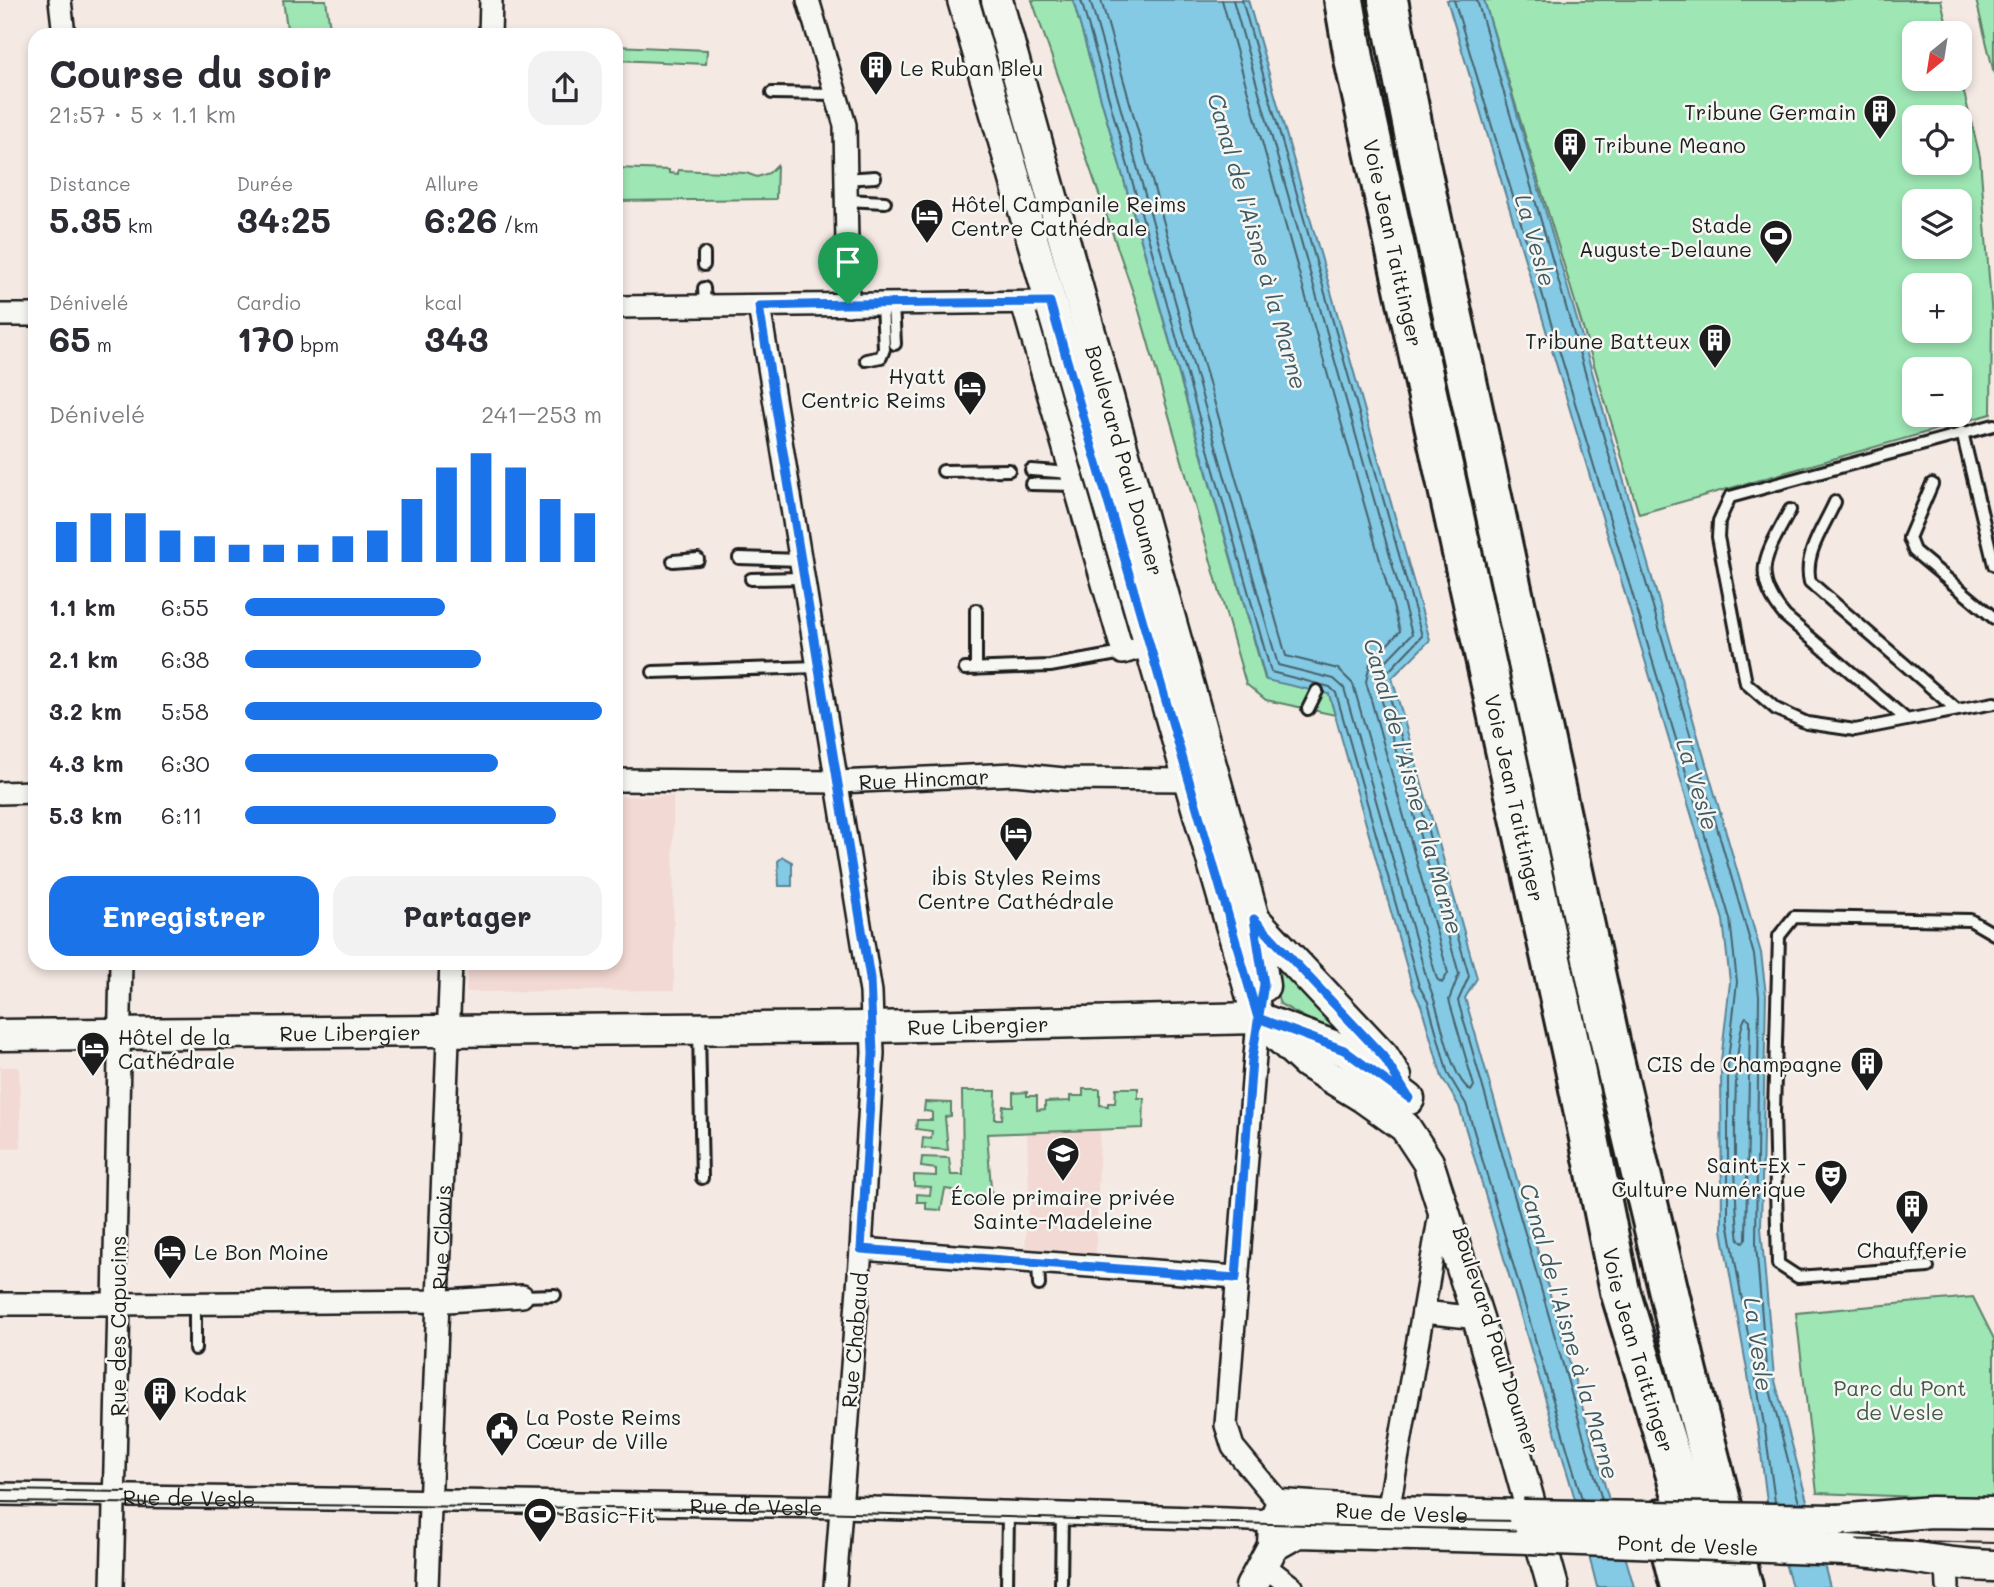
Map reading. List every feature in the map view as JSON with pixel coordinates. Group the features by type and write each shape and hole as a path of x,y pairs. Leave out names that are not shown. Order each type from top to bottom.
{"highway":[{"path":"1322,0 1328,25 1355,64"},
{"name":"Voie Jean Taittinger","path":"1344,0 1355,64 1574,1064 1620,1291 1710,1587"},
{"name":"Voie Jean Taittinger","path":"1388,0 1420,164 1612,1051 1688,1373 1743,1587"},
{"path":"1620,1291 1634,1401 1680,1587"}],"main road":[{"name":"Boulevard Paul Doumer","path":"963,0 1036,303 1136,649 1188,780 1258,1018 1307,1063 1363,1097 1405,1127 1406,1143 1428,1162 1478,1318 1553,1587"},
{"name":"Boulevard Paul Doumer","path":"997,0 1254,919 1264,984 1258,1018"},
{"name":"Boulevard Paul Doumer","path":"1254,919 1383,1056 1434,1145 1517,1395 1571,1587"},
{"name":"Boulevard Paul Doumer","path":"1258,1018 1344,1050 1409,1098"},
{"name":"Rue Libergier","path":"0,1035 872,1027 1258,1018"},
{"name":"Rue de Vesle","path":"1273,1542 1388,1512 1526,1526"},
{"name":"Pont de Vesle","path":"1526,1526 1838,1520 1931,1512 1994,1513"},
{"name":"Rue de Vesle","path":"1273,1542 1526,1526"},
{"name":"Pont de Vesle","path":"1526,1526 1884,1551 1948,1576 1994,1566"}],"street":[{"path":"60,0 63,28"},
{"path":"490,28 491,0"},
{"path":"808,0 845,125 848,304"},
{"path":"623,306 705,297 759,306 1036,303"},
{"name":"Boulevard Paul Doumer","path":"1036,303 1073,479 1136,649"},
{"name":"Rue Chabaud","path":"759,306 870,978 872,1027 861,1249 835,1587"},
{"path":"0,315 28,315"},
{"name":"Rue Hincmar","path":"623,780 838,782 1014,774 1065,784 1188,780"},
{"path":"0,793 28,792"},
{"name":"Rue des Capucins","path":"113,1587 117,1304 112,1155 120,1033 118,1002 120,970"},
{"name":"Rue Clovis","path":"427,1587 451,970"},
{"path":"1258,1018 1226,1411 1228,1437 1292,1587"},
{"path":"1388,1512 1442,1202"},
{"path":"861,1249 1236,1278"},
{"path":"0,1304 438,1301 522,1296"},
{"path":"1423,1312 1478,1318"},
{"name":"Rue de Vesle","path":"0,1494 841,1513 1062,1514 1273,1542"}],"lane":[{"path":"772,93 835,94"},
{"path":"846,189 875,177"},
{"path":"846,189 885,202"},
{"path":"887,304 895,344"},
{"path":"866,360 881,357 884,349 887,304"},
{"path":"1994,425 1730,497 1719,521 1718,537 1746,683 1776,709 1807,723 1855,730 1994,703"},
{"path":"1962,432 1994,565"},
{"path":"943,471 1009,470"},
{"path":"1031,470 1073,479"},
{"path":"1031,484 1073,479"},
{"path":"1932,484 1909,538 1914,551 1994,618"},
{"path":"1835,502 1810,555 1807,570 1810,582 1957,710"},
{"path":"1790,510 1763,567 1764,581 1772,600 1785,616 1907,720"},
{"path":"739,558 802,569"},
{"path":"673,561 698,559"},
{"path":"751,579 802,569"},
{"path":"976,610 971,669 1050,666 1136,649"},
{"path":"653,672 817,667"},
{"path":"1308,709 1317,691"},
{"path":"1928,1267 1798,1277 1778,1264 1774,1112 1779,936 1794,918 1807,917 1970,920 1994,934"},
{"path":"699,1029 702,1178"},
{"path":"1038,1262 1039,1285"},
{"path":"522,1296 555,1295"},
{"path":"195,1304 195,1349"},
{"path":"1007,1587 1008,1512"},
{"path":"1061,1587 1062,1514"}],"shaded area":[{"path":"623,796 673,796 674,990 466,992 468,970 623,970"},
{"path":"0,1067 19,1067 21,1148 0,1149"},
{"name":"École primaire privée Sainte-Madeleine","path":"1100,1130 1096,1254 1025,1247 1029,1200 1027,1132"}],"green space":[{"path":"283,0 326,0 330,28 287,28"},
{"path":"1032,0 1073,0 1265,679 1329,694 1335,715 1266,700 1246,684 1138,307"},
{"name":"Stade Auguste-Delaune","path":"1484,0 1941,0 1946,21 1902,21 1902,91 1964,91 1967,105 1902,105 1902,175 1972,175 1972,125 1980,157 1992,318 1991,414 1972,419 1972,357 1902,357 1902,427 1945,427 1639,514"},
{"path":"1976,0 1994,0 1994,74 1992,65"},
{"path":"623,46 707,50 706,64 623,60"},
{"path":"777,165 776,199 623,201 623,168 669,170 669,173 678,174 678,170 746,173 757,177 769,173"},
{"path":"1279,959 1348,1041 1280,1004 1269,966"},
{"path":"1116,1088 1138,1088 1138,1098 1144,1098 1143,1128 987,1134 992,1201 954,1206 952,1190 945,1189 941,1210 926,1209 926,1202 917,1202 917,1194 930,1195 931,1187 914,1186 914,1175 936,1176 936,1169 921,1167 922,1157 949,1158 951,1175 963,1175 962,1091 996,1091 995,1119 1002,1119 1003,1106 1013,1106 1013,1093 1027,1092 1027,1096 1037,1096 1037,1110 1045,1109 1045,1102 1070,1101 1070,1096 1083,1096 1083,1089 1100,1089 1100,1105 1108,1106 1108,1103 1115,1103"},
{"path":"925,1102 951,1103 951,1116 945,1117 948,1150 922,1148 923,1138 931,1139 932,1131 916,1129 917,1120 932,1120 932,1112 924,1111"},
{"name":"Parc du Pont de Vesle","path":"1973,1297 1994,1339 1994,1500 1817,1493 1796,1313"}],"water":[{"name":"Canal de l'Aisne à la Marne","path":"1073,0 1248,0 1430,640 1392,678 1477,978 1465,998 1634,1587 1597,1587 1575,1499 1459,1106 1442,1077 1421,1005 1413,989 1329,694 1266,680"},
{"name":"La Vesle","path":"1447,0 1484,0 1761,953 1766,995 1761,1228 1774,1377 1830,1587 1792,1587 1767,1502 1759,1437 1722,1230 1721,1061 1730,982 1723,920"},
{"path":"783,857 792,862 792,886 779,886 778,861"}],"tram line":[{"path":"0,1490 126,1492"},
{"path":"0,1502 697,1509 1994,1543"},
{"path":"1456,1520 1519,1521"}],"place":[{"name":"Le Ruban Bleu","path":"876,97"},
{"name":"Tribune Germain","path":"1880,141"},
{"name":"Tribune Meano","path":"1570,174"},
{"name":"Hôtel Campanile Reims Centre Cathédrale","path":"927,245"},
{"name":"Stade Auguste-Delaune","path":"1776,266"},
{"name":"Tribune Batteux","path":"1715,370"},
{"name":"Hyatt Centric Reims","path":"970,417"},
{"name":"ibis Styles Reims Centre Cathédrale","path":"1016,863"},
{"name":"Hôtel de la Cathédrale","path":"93,1078"},
{"name":"CIS de Champagne","path":"1867,1093"},
{"name":"École primaire privée Sainte-Madeleine","path":"1063,1183"},
{"name":"Saint-Ex - Culture Numérique","path":"1831,1206"},
{"name":"Chaufferie","path":"1912,1236"},
{"name":"Le Bon Moine","path":"170,1281"},
{"name":"Kodak","path":"160,1423"},
{"name":"La Poste Reims Cœur de Ville","path":"502,1458"},
{"name":"Basic-Fit","path":"540,1544"}],"route":[{"path":"848,304 759,306 870,978 873,1053 861,1249 1236,1278 1252,1059 1258,1018 1264,984 1254,919 1305,977 1383,1056 1409,1098 1344,1050 1258,1018 1050,302 848,304"}]}
